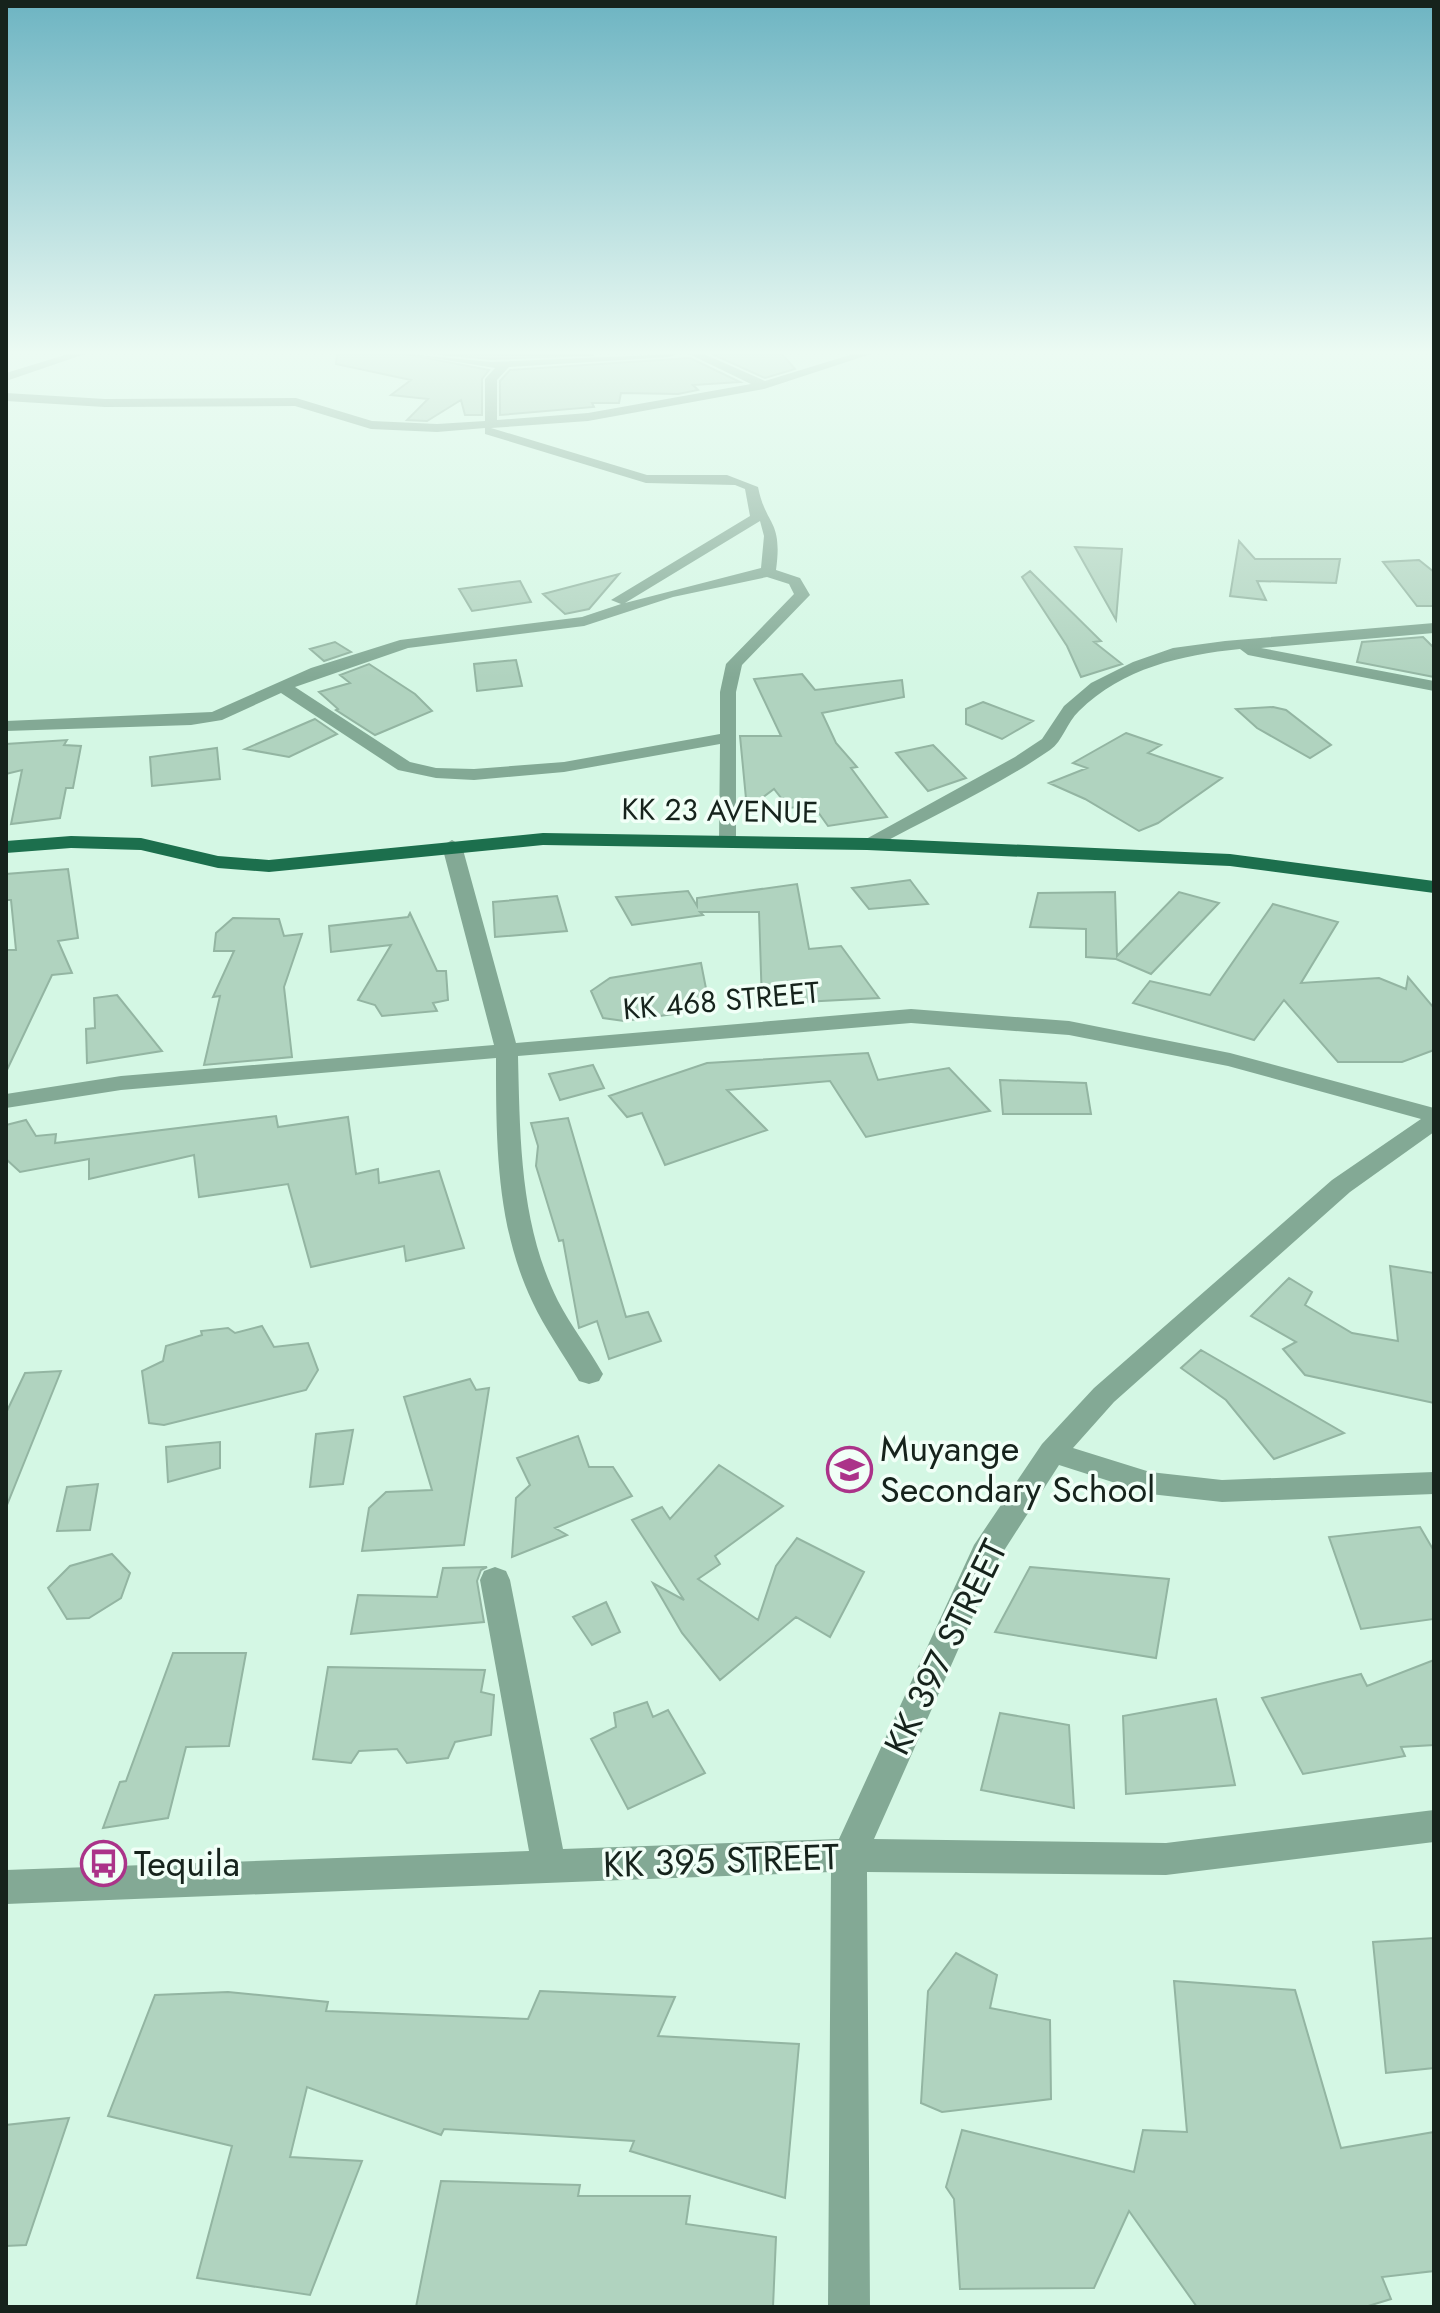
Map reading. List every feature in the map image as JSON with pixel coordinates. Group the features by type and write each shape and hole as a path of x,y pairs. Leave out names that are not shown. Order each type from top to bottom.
{"main road":[{"name":"KK 23 AVENUE","path":"6,847 71,842 141,844 218,862 269,866 543,839 867,844 1230,860 1434,887"}],"street":[{"path":"584,621 701,549 752,523 757,516 751,487 746,484 726,479 664,482 590,462"},
{"path":"755,507 771,523 774,533 768,572"},
{"path":"6,726 191,720 238,709 357,656 406,643 584,621 668,594 768,572 795,581 802,595 734,664 728,692 729,841"},
{"path":"867,844 1030,755 1048,743 1070,710 1097,687 1139,665 1173,653 1225,646 1434,628"},
{"path":"1225,646 1434,686"},
{"path":"283,687 404,766 425,774 512,772 729,737"},
{"path":"452,846 507,1050 508,1144 519,1230 545,1301 589,1374"},
{"name":"KK 468 STREET","path":"6,1101 121,1083 911,1016 1069,1028 1230,1060 1434,1118"},
{"name":"KK 397 STREET","path":"849,2307 849,1855 985,1554 1052,1452 1104,1395 1319,1205 1434,1118"},
{"path":"1052,1452 1150,1483 1222,1491 1434,1483"},
{"path":"495,1580 549,1866"},
{"name":"KK 395 STREET","path":"6,1887 849,1855 1166,1859 1434,1826"}],"building":[{"path":"1239,541 1255,559 1340,559 1336,583 1257,581 1266,600 1230,596"},
{"path":"1075,547 1122,549 1116,620"},
{"path":"1419,560 1434,572 1434,606 1417,606 1383,562"},
{"path":"1030,571 1101,641 1094,642 1122,664 1081,677 1067,646 1022,577"},
{"path":"619,574 589,609 565,614 543,594"},
{"path":"520,581 531,602 472,611 459,589"},
{"path":"1423,637 1434,648 1434,677 1357,662 1362,642"},
{"path":"335,642 351,652 324,661 310,649"},
{"path":"516,660 522,686 477,691 474,664"},
{"path":"369,664 415,694 432,711 375,735 336,710 319,692 350,683 340,675"},
{"path":"802,674 815,690 902,680 904,697 822,713 836,743 857,767 851,768 887,817 828,826 813,805 789,808 774,789 747,809 740,736 781,736 754,679"},
{"path":"983,702 1033,721 1002,739 966,724 966,709"},
{"path":"1273,707 1286,710 1331,745 1310,758 1257,728 1236,709"},
{"path":"315,719 337,734 289,757 245,749"},
{"path":"1126,733 1161,745 1148,753 1222,778 1158,823 1139,831 1085,799 1049,783 1087,768 1073,763"},
{"path":"67,740 64,745 81,746 73,788 66,788 60,818 11,824 22,770 6,774 6,744"},
{"path":"933,745 966,778 928,791 896,753"},
{"path":"217,748 220,779 152,786 150,757"},
{"path":"68,869 78,938 58,941 72,973 52,975 6,1072 6,950 16,950 11,900 6,900 6,874"},
{"path":"910,880 928,904 869,909 852,888"},
{"path":"797,884 809,949 841,946 879,998 762,1004 759,912 700,912 703,915 632,925 616,897 688,891 697,906 697,898"},
{"path":"1115,892 1117,956 1179,892 1219,903 1151,974 1116,959 1086,957 1086,929 1030,927 1038,893"},
{"path":"557,896 567,931 495,937 493,902"},
{"path":"1273,904 1338,922 1301,983 1379,978 1406,989 1408,977 1434,1008 1434,1050 1402,1062 1338,1062 1284,1000 1254,1040 1133,1003 1150,981 1210,995"},
{"path":"410,913 437,971 446,971 448,1000 433,1003 437,1011 382,1016 375,1005 358,1000 391,945 331,952 329,926 408,917"},
{"path":"233,918 279,919 284,936 302,934 284,987 292,1057 204,1065 220,996 213,997 234,951 214,951 216,933"},
{"path":"701,963 710,1009 624,1021 603,1018 591,991 610,978"},
{"path":"117,995 162,1051 87,1063 86,1029 95,1028 94,998"},
{"path":"868,1053 878,1080 949,1068 990,1111 866,1137 830,1081 727,1090 767,1130 665,1165 642,1113 627,1117 609,1096 707,1063"},
{"path":"593,1065 604,1088 560,1100 549,1074"},
{"path":"1000,1080 1086,1083 1091,1114 1003,1114"},
{"path":"276,1116 278,1127 348,1117 356,1174 378,1169 379,1183 439,1171 464,1248 406,1261 404,1246 311,1267 288,1184 199,1197 194,1155 89,1179 89,1159 20,1172 6,1159 6,1125 26,1120 36,1136 56,1134 55,1143"},
{"path":"568,1118 626,1317 648,1312 661,1341 609,1359 597,1321 579,1328 563,1240 559,1241 536,1166 538,1146 531,1123"},
{"path":"1390,1266 1434,1273 1434,1403 1305,1375 1283,1349 1296,1342 1251,1316 1289,1278 1312,1292 1305,1305 1352,1333 1398,1341"},
{"path":"262,1326 274,1347 308,1343 318,1370 306,1390 164,1425 149,1423 142,1371 163,1361 166,1346 202,1335 201,1331 228,1328 235,1333"},
{"path":"1201,1350 1344,1433 1274,1459 1226,1400 1181,1368"},
{"path":"61,1371 6,1505 6,1413 25,1373"},
{"path":"470,1379 476,1390 489,1388 464,1545 362,1551 369,1508 386,1492 432,1490 404,1397"},
{"path":"353,1430 343,1484 310,1487 316,1434"},
{"path":"578,1436 589,1467 613,1467 632,1496 555,1528 567,1535 512,1557 516,1498 530,1485 517,1458"},
{"path":"220,1442 220,1468 168,1482 166,1447"},
{"path":"719,1465 783,1506 715,1556 720,1564 698,1579 758,1620 776,1566 797,1538 864,1572 830,1637 796,1617 720,1680 682,1633 653,1583 684,1600 632,1520 662,1507 670,1519"},
{"path":"98,1484 90,1530 57,1531 67,1487"},
{"path":"1420,1527 1434,1551 1434,1619 1361,1629 1329,1537"},
{"path":"112,1554 130,1573 121,1598 89,1618 67,1619 48,1588 70,1566"},
{"path":"487,1567 481,1570 477,1581 484,1622 351,1634 358,1595 437,1597 443,1568"},
{"path":"1030,1567 1169,1579 1156,1658 995,1632"},
{"path":"606,1602 620,1632 592,1645 573,1617"},
{"path":"173,1653 246,1653 229,1746 186,1747 168,1818 103,1828 120,1782 126,1781"},
{"path":"1434,1660 1434,1745 1401,1747 1405,1756 1303,1774 1262,1698 1361,1674 1367,1686"},
{"path":"328,1667 485,1670 481,1692 494,1695 491,1735 455,1742 448,1758 407,1763 397,1749 359,1751 351,1763 313,1759"},
{"path":"1216,1699 1235,1785 1126,1794 1123,1716"},
{"path":"647,1702 653,1717 668,1710 705,1773 628,1809 591,1739 616,1727 614,1713"},
{"path":"1000,1713 1069,1725 1074,1808 981,1790"},
{"path":"1434,1938 1434,2068 1386,2073 1373,1942"},
{"path":"956,1953 997,1975 990,2008 1050,2020 1051,2099 942,2112 921,2103 928,1991"},
{"path":"1174,1981 1295,1990 1341,2148 1434,2132 1434,2271 1382,2277 1391,2299 1365,2307 1197,2307 1129,2211 1094,2288 960,2289 954,2199 946,2187 962,2130 1134,2172 1143,2130 1187,2132"},
{"path":"540,1991 675,1997 658,2036 799,2044 785,2198 630,2151 634,2141 444,2129 441,2135 307,2087 290,2157 362,2161 310,2295 197,2278 232,2146 108,2116 155,1995 228,1992 328,2002 326,2011 528,2019"},
{"path":"69,2118 26,2245 6,2246 6,2125"},
{"path":"441,2181 580,2185 578,2196 690,2196 686,2224 776,2237 773,2307 416,2307"}],"place":[{"name":"Muyange Secondary School","path":"849,1469"},
{"name":"Tequila","path":"103,1863"}]}
